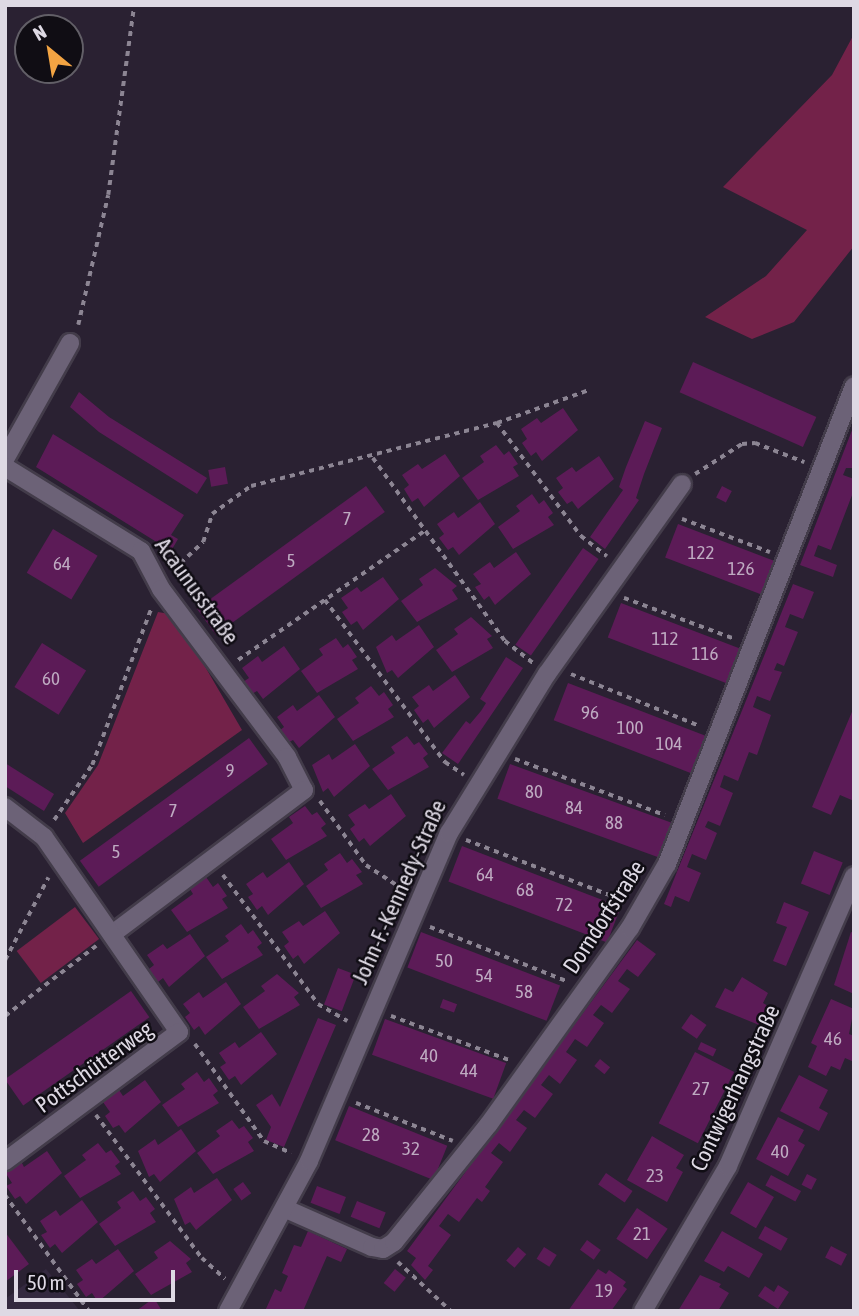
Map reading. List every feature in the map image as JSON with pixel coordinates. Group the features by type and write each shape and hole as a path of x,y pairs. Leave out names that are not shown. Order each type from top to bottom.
{"street":[{"path":"5,459 70,343"},
{"name":"Dorndorfstraße","path":"383,1249 407,1229 471,1148 643,908 719,733 854,386"},
{"name":"Acaunusstraße","path":"5,467 141,551 160,586 287,757 304,790"},
{"name":"John-F.-Kennedy-Straße","path":"228,1311 286,1209 449,833 550,670 682,484"},
{"path":"112,934 304,790"},
{"name":"Pottschütterweg","path":"5,807 44,836 180,1032 5,1161"},
{"name":"Contwigerhangstraße","path":"643,1311 728,1166 854,876"},
{"path":"286,1209 383,1249"}],"path":[{"path":"70,343 91,282 108,195 134,5"},
{"path":"44,836 92,765 160,586 203,542 212,514 251,486 373,458 498,423 589,390"},
{"path":"498,423 581,536 622,567"},
{"path":"682,484 742,444 755,443 822,470"},
{"path":"373,458 505,641 550,670 719,733"},
{"path":"661,511 788,559"},
{"path":"224,670 426,530"},
{"path":"606,591 754,645"},
{"path":"325,600 445,762 477,784"},
{"path":"497,752 683,821"},
{"path":"304,790 315,794 376,876 419,897"},
{"path":"449,833 643,908"},
{"path":"5,960 58,858"},
{"path":"212,859 318,1004 365,1028"},
{"path":"410,919 587,989"},
{"path":"5,1016 112,934"},
{"path":"373,1009 530,1068"},
{"path":"180,1032 189,1036 264,1141 277,1147"},
{"path":"337,1095 471,1148"},
{"path":"86,1102 202,1258 240,1291"},
{"path":"5,1195 89,1311"},
{"path":"383,1249 451,1311"}],"shaded area":[{"path":"854,34 854,246 794,322 752,339 705,317 766,276 807,230 723,187 832,75"},
{"path":"158,612 175,615 242,730 83,843 65,813 98,765"},
{"path":"75,907 99,939 41,983 17,951"},
{"path":"46,1269 80,1311 5,1311 5,1299"}],"building":[{"path":"693,362 816,417 803,447 680,392"},
{"path":"79,392 109,417 207,478 197,494 99,432 70,407"},
{"path":"563,408 578,430 542,461 536,452 531,456 522,443 527,439 521,429 537,418 541,423"},
{"path":"645,421 662,428 636,498 639,500 605,549 590,537 623,490 619,487"},
{"path":"854,425 854,468 846,468 843,475 854,479 854,490 831,550 818,545 814,556 837,565 833,577 800,565"},
{"path":"53,434 184,515 171,535 178,539 171,551 36,467"},
{"path":"496,445 504,455 509,451 518,464 513,467 519,476 478,500 462,478 484,462 480,456"},
{"path":"445,454 460,476 424,507 418,498 412,502 404,489 409,485 402,475 418,464 422,469"},
{"path":"599,456 614,479 578,509 572,501 567,504 558,492 563,488 556,478 572,467 576,472"},
{"path":"225,467 228,484 211,487 208,470"},
{"path":"366,486 385,512 216,635 197,609"},
{"path":"722,486 732,491 726,503 716,498"},
{"path":"532,494 539,504 544,500 553,513 548,517 554,525 513,549 498,527 520,511 516,506"},
{"path":"480,502 495,524 459,555 453,547 448,550 439,538 444,534 437,524 454,512 458,518"},
{"path":"678,524 778,562 765,596 665,558"},
{"path":"53,529 98,556 71,599 27,573"},
{"path":"583,548 599,559 531,656 515,645"},
{"path":"516,552 531,574 495,605 489,596 484,600 475,587 481,584 473,574 490,562 494,568"},
{"path":"435,568 457,586 452,590 458,599 417,622 401,601 423,585 419,579"},
{"path":"383,577 399,599 363,630 357,621 351,625 342,612 348,608 341,598 357,587 361,592"},
{"path":"793,584 814,592 803,619 790,614 785,627 798,632 784,666 777,663 774,670 782,672 770,701 757,696 753,707 771,715 757,755 749,752 738,781 724,775 720,787 733,793 720,826 708,821 705,827 717,833 706,860 692,854 687,867 701,873 689,902 675,896 671,907 664,904"},
{"path":"621,603 740,649 727,683 608,638"},
{"path":"471,617 492,636 487,639 493,648 452,672 436,650 458,634 454,629"},
{"path":"419,625 434,647 398,678 392,670 387,673 376,647 392,635 396,641"},
{"path":"336,638 343,648 348,644 357,657 352,660 358,669 317,693 301,671 323,655 319,649"},
{"path":"42,643 86,671 59,715 14,687"},
{"path":"284,646 300,669 263,699 257,691 252,694 243,682 249,678 242,668 258,656 262,662"},
{"path":"506,657 523,668 458,764 442,753 466,721 470,724 481,711 486,703 480,699"},
{"path":"455,675 470,697 434,728 428,719 423,723 414,710 419,706 412,697 429,685 433,691"},
{"path":"568,683 706,736 692,773 554,720"},
{"path":"371,686 379,696 384,692 393,705 388,709 394,717 353,741 337,719 359,703 355,698"},
{"path":"319,695 335,717 299,748 293,740 287,743 279,731 284,727 277,717 293,705 297,711"},
{"path":"854,707 854,801 840,795 831,815 812,807"},
{"path":"407,736 414,745 419,742 428,754 423,758 429,767 388,790 372,769 395,753 391,747"},
{"path":"249,738 268,764 99,887 80,861"},
{"path":"355,744 370,766 334,797 328,788 323,792 312,765 329,754 332,760"},
{"path":"5,763 54,794 44,811 5,786"},
{"path":"510,764 672,823 659,858 497,799"},
{"path":"391,794 406,816 370,846 364,838 359,842 350,829 355,825 348,815 365,804 369,809"},
{"path":"305,806 312,815 317,812 326,824 321,828 327,836 286,860 271,839 293,823 289,817"},
{"path":"462,846 621,907 607,942 448,881"},
{"path":"814,851 843,863 830,895 801,883"},
{"path":"340,853 347,863 352,859 362,872 356,875 363,884 321,908 306,886 328,870 324,864"},
{"path":"289,862 304,884 268,915 262,906 257,910 248,897 253,894 246,884 263,872 267,878"},
{"path":"206,877 213,887 218,883 227,896 222,899 228,908 187,932 171,910 193,894 190,889"},
{"path":"784,902 809,912 786,966 773,961 787,927 776,923"},
{"path":"325,911 340,933 304,964 298,955 293,959 284,946 289,942 282,932 299,921 303,926"},
{"path":"241,924 248,934 253,930 262,943 257,947 263,955 222,979 206,957 229,941 225,936"},
{"path":"421,932 560,985 546,1021 407,967"},
{"path":"851,932 854,933 854,994 834,985"},
{"path":"190,934 205,956 169,987 163,978 158,982 149,969 154,965 147,955 163,944 167,949"},
{"path":"637,940 656,954 638,977 627,969 618,981 630,989 612,1013 601,1005 593,1015 604,1023 587,1047 575,1039 566,1052 577,1060 560,1084 549,1075 541,1085 553,1094 535,1118 524,1110 516,1120 527,1128 510,1152 499,1143 491,1153 503,1162 485,1187 490,1191 482,1202 477,1198 459,1222 448,1214 439,1226 451,1235 428,1266 433,1270 425,1280 411,1265 416,1258 407,1251"},
{"path":"338,968 356,975 342,1011 324,1004"},
{"path":"277,974 299,993 294,997 300,1005 259,1029 243,1007 265,991 261,986"},
{"path":"742,977 768,993 763,1003 768,1006 759,1025 715,1007 725,988 733,992"},
{"path":"226,982 241,1004 205,1035 199,1026 194,1030 185,1017 190,1013 183,1004 199,992 203,998"},
{"path":"131,991 149,1017 23,1106 5,1079"},
{"path":"443,999 457,1004 454,1013 440,1007"},
{"path":"831,999 854,1009 849,1034 854,1036 854,1062 845,1058 840,1070 831,1066 826,1076 808,1067 817,1046 811,1043"},
{"path":"691,1014 707,1025 697,1039 681,1028"},
{"path":"318,1018 336,1025 284,1147 266,1140 271,1127 256,1105 272,1094 280,1107"},
{"path":"385,1019 506,1063 493,1099 372,1055"},
{"path":"261,1032 277,1054 241,1085 235,1076 229,1080 220,1067 226,1063 219,1053 235,1042 239,1048"},
{"path":"701,1042 716,1049 713,1056 698,1049"},
{"path":"695,1052 734,1072 698,1143 659,1123"},
{"path":"600,1059 610,1067 604,1074 594,1066"},
{"path":"197,1072 204,1082 209,1078 218,1091 213,1095 219,1103 178,1127 162,1105 185,1089 181,1084"},
{"path":"799,1075 828,1090 819,1108 828,1113 819,1131 780,1111"},
{"path":"145,1080 161,1102 125,1133 119,1125 113,1128 105,1116 110,1112 103,1102 119,1090 123,1096"},
{"path":"349,1106 447,1146 433,1180 335,1140"},
{"path":"778,1117 804,1130 798,1141 805,1145 788,1176 756,1159"},
{"path":"232,1120 239,1129 244,1126 253,1138 248,1142 254,1151 213,1174 197,1153 220,1136 216,1131"},
{"path":"181,1129 196,1151 160,1182 154,1174 149,1177 138,1151 155,1139 158,1145"},
{"path":"652,1136 684,1155 676,1168 683,1172 667,1202 627,1180"},
{"path":"98,1143 106,1153 111,1150 120,1162 115,1166 121,1174 80,1198 64,1176 86,1160 82,1155"},
{"path":"47,1151 62,1173 26,1204 20,1196 15,1199 6,1186 12,1183 5,1172 21,1161 24,1167"},
{"path":"606,1173 633,1191 625,1203 598,1185"},
{"path":"807,1174 817,1179 811,1190 802,1185"},
{"path":"771,1175 801,1191 795,1202 765,1186"},
{"path":"217,1178 232,1200 196,1230 190,1222 185,1225 174,1199 191,1187 194,1193"},
{"path":"243,1182 251,1193 242,1200 233,1189"},
{"path":"748,1182 774,1197 756,1228 730,1213"},
{"path":"317,1186 346,1197 339,1214 311,1203"},
{"path":"133,1191 140,1201 146,1197 155,1209 150,1213 156,1222 115,1246 99,1224 121,1208 117,1202"},
{"path":"82,1200 98,1222 62,1253 55,1244 50,1248 41,1235 47,1232 40,1221 56,1210 60,1216"},
{"path":"357,1201 386,1213 379,1228 351,1217"},
{"path":"637,1208 668,1229 647,1259 616,1239"},
{"path":"765,1226 788,1239 781,1251 758,1238"},
{"path":"308,1231 347,1249 341,1262 327,1256 303,1311 265,1311 275,1289 281,1292 288,1276 282,1273 294,1245 301,1247"},
{"path":"722,1231 763,1254 749,1278 728,1266 724,1272 704,1261"},
{"path":"5,1232 29,1264 5,1282"},
{"path":"587,1240 601,1250 594,1260 580,1250"},
{"path":"170,1241 191,1259 186,1263 192,1272 151,1295 135,1274 158,1258 154,1252"},
{"path":"831,1246 847,1254 841,1266 825,1258"},
{"path":"518,1247 526,1254 514,1268 506,1261"},
{"path":"544,1247 557,1255 549,1267 537,1259"},
{"path":"118,1249 134,1271 98,1302 92,1293 86,1297 77,1284 83,1280 76,1270 92,1259 96,1264"},
{"path":"395,1269 406,1278 395,1292 384,1283"},
{"path":"598,1269 606,1274 609,1270 626,1282 623,1286 627,1289 611,1311 568,1311"},
{"path":"700,1275 721,1284 719,1287 729,1293 718,1311 678,1311"},
{"path":"778,1285 789,1292 778,1309 758,1296 765,1286 774,1292"},
{"path":"154,1298 162,1311 136,1311"}]}
